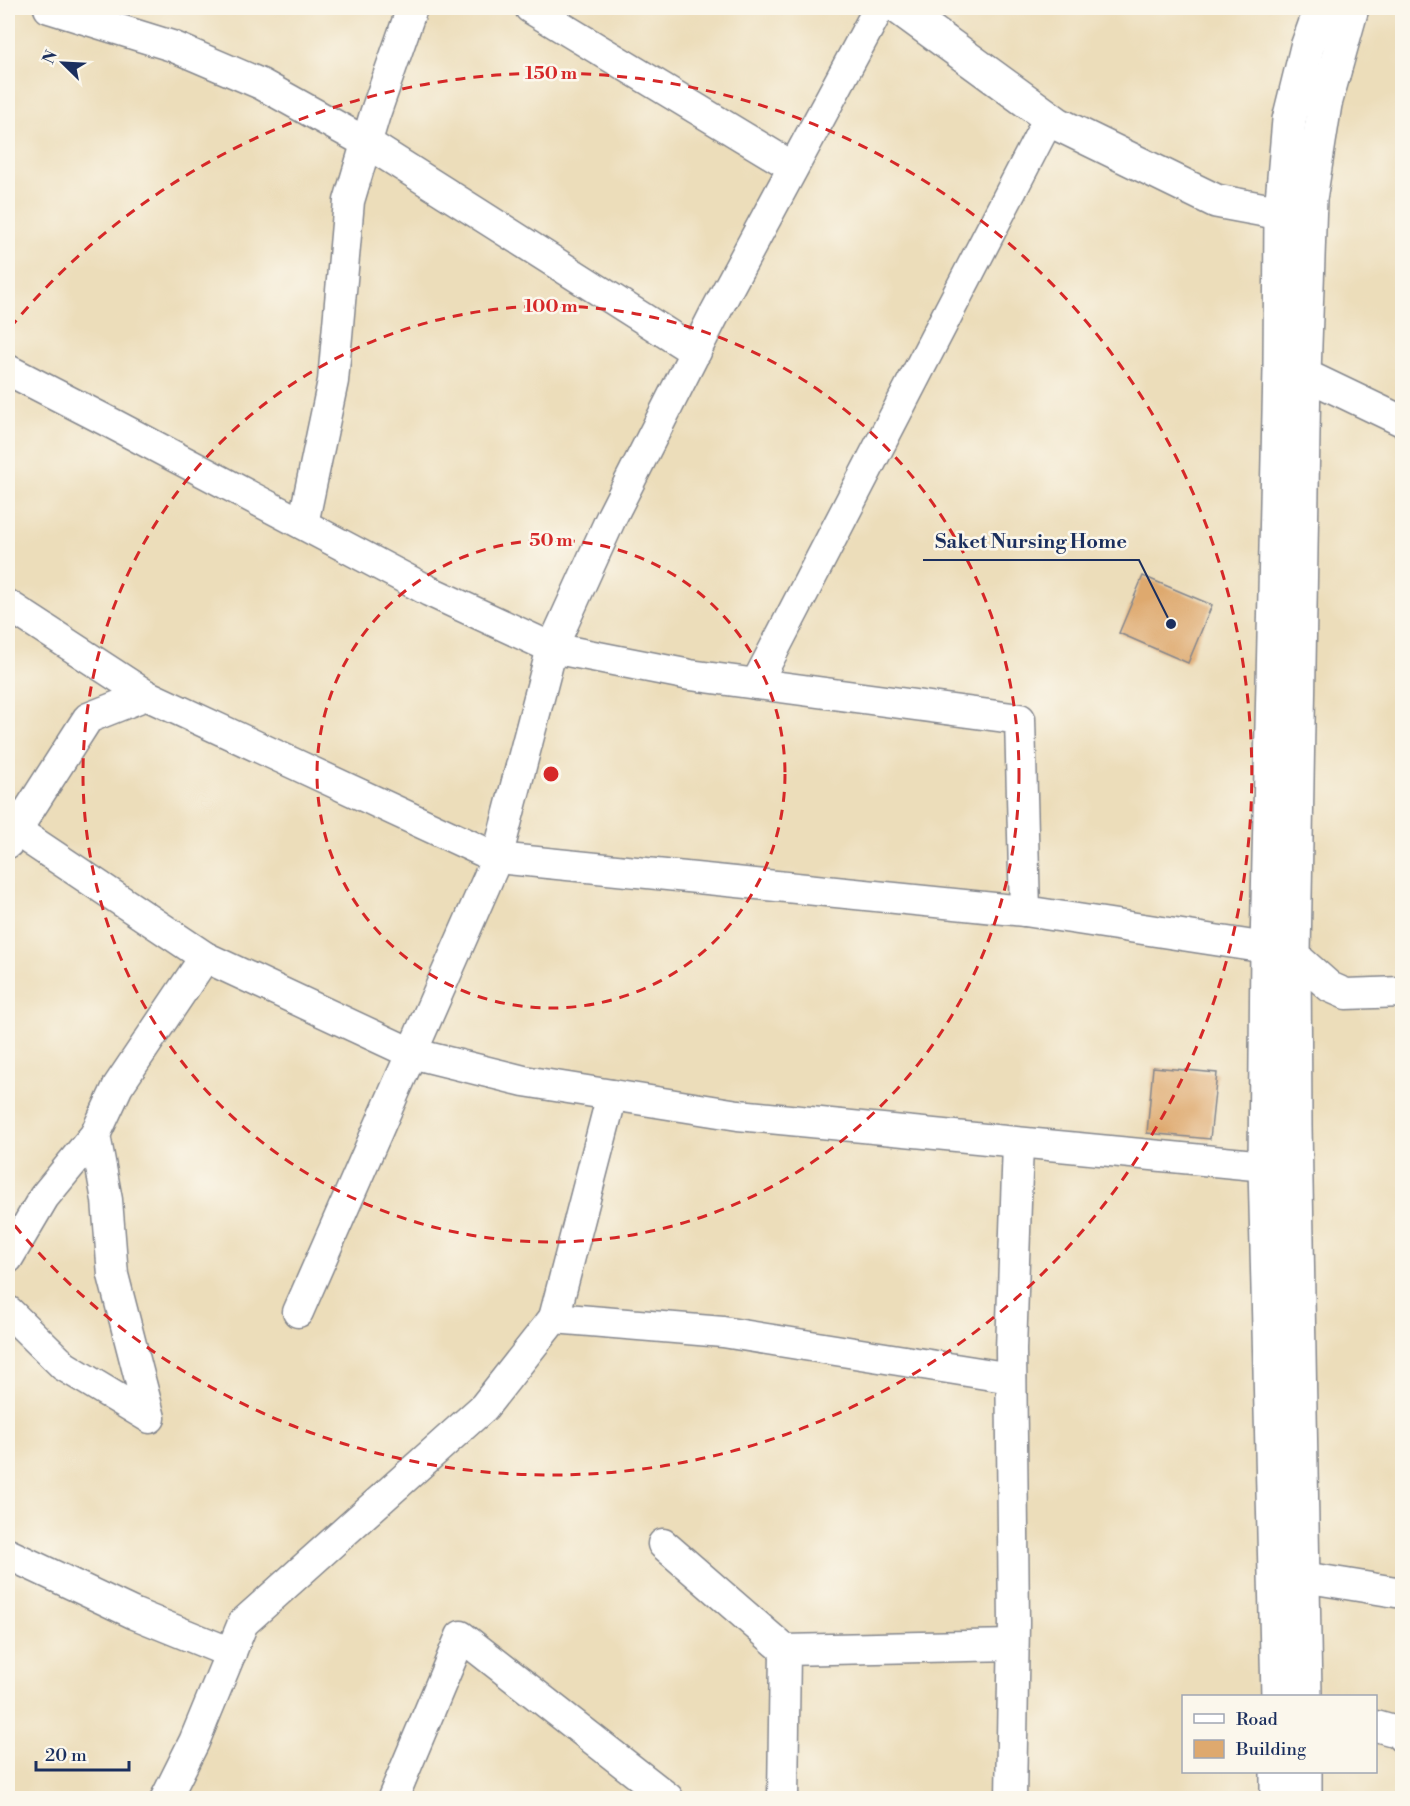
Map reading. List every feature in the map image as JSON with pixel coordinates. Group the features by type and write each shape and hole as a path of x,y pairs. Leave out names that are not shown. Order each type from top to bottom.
{"main road":[{"path":"899,8 1058,124 1216,201 1295,215"},
{"path":"1278,1695 1265,1166 1281,951 1304,374 1289,120 1307,47 1321,8"},
{"path":"1305,1695 1295,1138 1281,951 1280,369 1295,215 1310,199 1325,104 1352,8"},
{"path":"1277,1773 1277,1798"},
{"path":"1305,1773 1305,1798"}],"street":[{"path":"49,8 172,46 261,84 367,143 696,352"},
{"path":"303,524 333,381 349,201 412,8"},
{"path":"530,8 793,167"},
{"path":"298,1312 496,858 552,648 611,519 696,352 879,8"},
{"path":"756,684 1049,118"},
{"path":"8,370 429,591 552,648 690,675 1020,719 1025,911"},
{"path":"1304,374 1402,421"},
{"path":"8,605 146,695 496,858 1025,911 1281,951 1330,987 1346,994 1402,992"},
{"path":"146,695 88,718 10,833 205,957 411,1053 524,1081 738,1114 1265,1166"},
{"path":"8,1258 44,1197 95,1135 118,1086 205,957"},
{"path":"166,1798 194,1742 243,1623 484,1407 554,1318 612,1095"},
{"path":"8,1311 64,1366 150,1418 113,1275 107,1200 95,1135"},
{"path":"1011,1798 1013,1645 1011,1378 1018,1143"},
{"path":"554,1318 723,1332 1011,1378"},
{"path":"663,1544 785,1650 1013,1645"},
{"path":"8,1554 135,1614 231,1653"},
{"path":"1303,1577 1402,1593"},
{"path":"393,1798 461,1636 668,1798"},
{"path":"783,1798 785,1650"},
{"path":"1377,1726 1397,1732 1402,1737"}],"building":[{"path":"1143,576 1212,605 1188,663 1119,633"},
{"path":"1153,1067 1217,1073 1210,1139 1147,1133"}],"place":[{"name":"Saket Nursing Home","path":"1171,624"}]}
